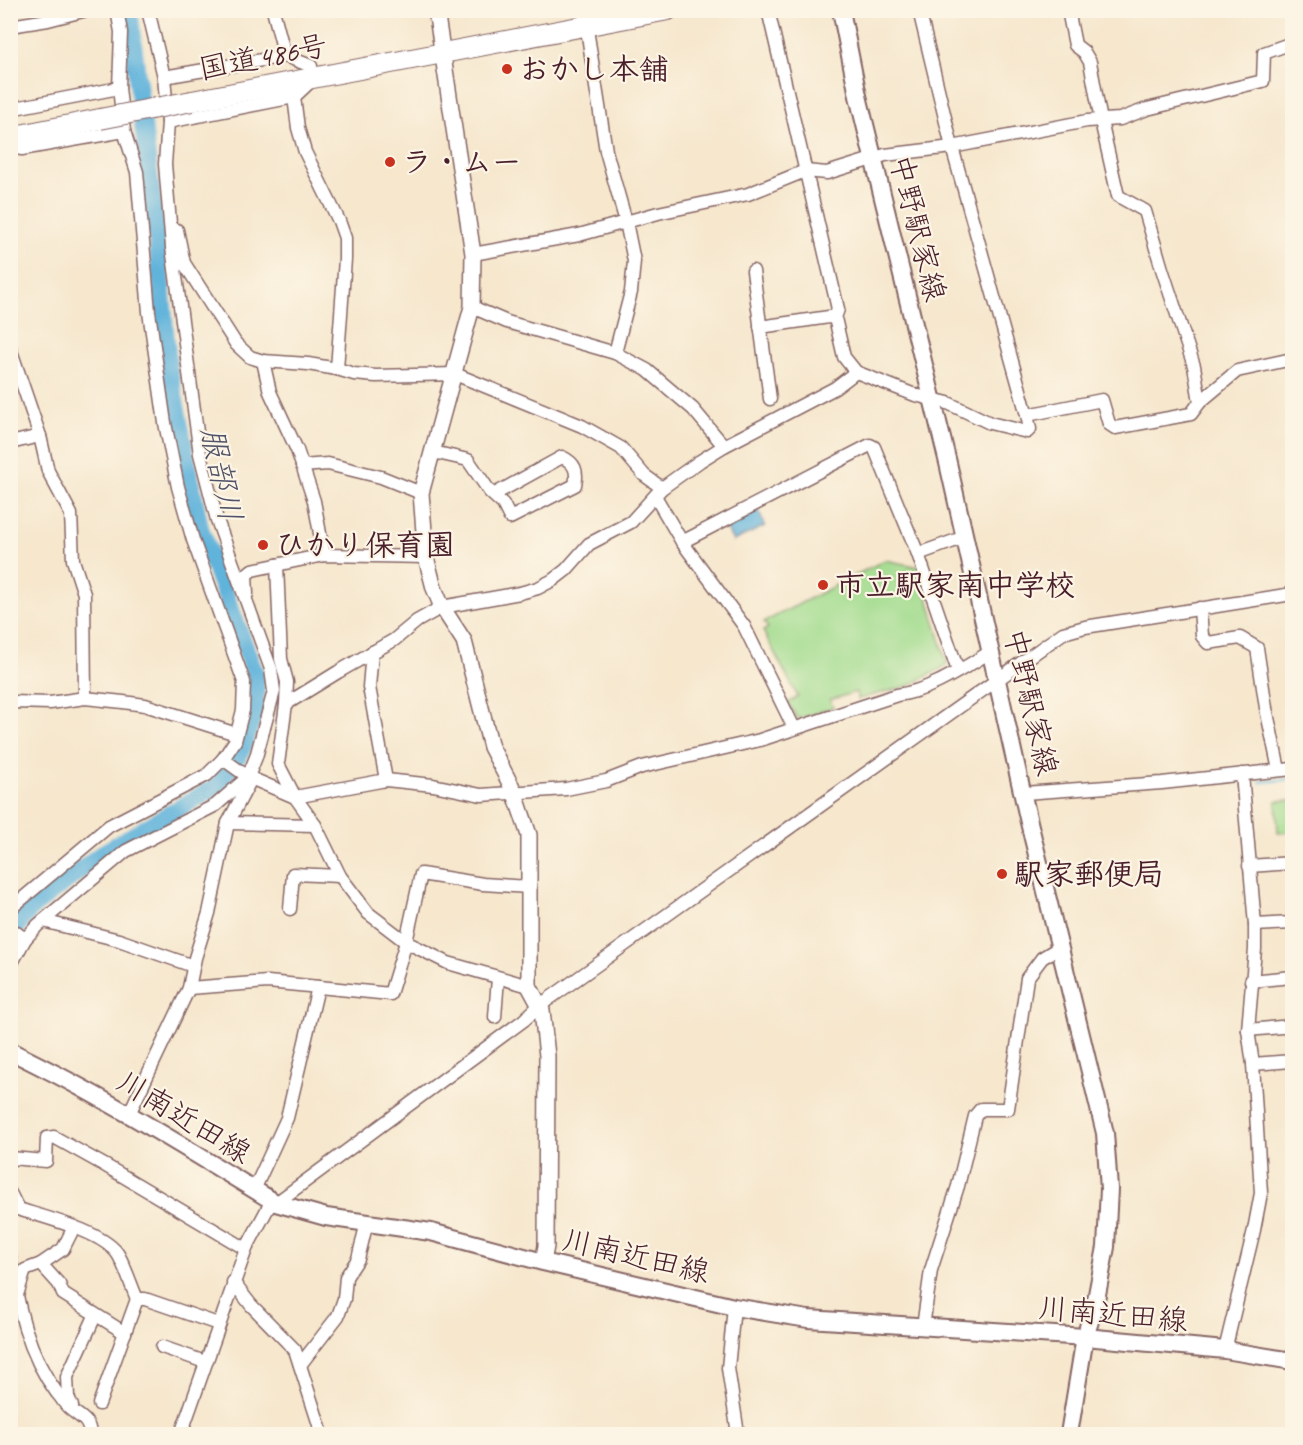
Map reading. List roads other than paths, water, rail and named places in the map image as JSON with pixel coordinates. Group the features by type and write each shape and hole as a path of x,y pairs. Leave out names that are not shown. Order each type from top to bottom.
{"highway":[{"name":"国道486号","path":"10,137 99,114 442,47 587,15 668,10"},
{"name":"国道486号","path":"10,124 99,114"}],"main road":[{"name":"中野駅家線","path":"841,10 873,158 932,398 1105,1133 1108,1189 1106,1247 1095,1305 1085,1337 1069,1434"},
{"name":"川南近田線","path":"10,1051 57,1073 129,1114 276,1203 326,1217 430,1232 543,1262 734,1307 808,1319 1085,1337 1225,1350 1293,1361"}],"street":[{"path":"10,26 48,20 87,10"},
{"path":"10,909 110,826 207,775 236,741 243,710 244,682 208,584 178,487 165,423 149,312 136,172 124,131 120,88 122,32 117,10"},
{"path":"10,966 24,938 126,851 216,805 246,775 256,757 274,691 271,669 216,520 200,454 169,208 165,164 168,122 164,77 148,10"},
{"path":"273,10 285,56"},
{"path":"436,10 473,254 472,307 421,493 426,557 434,588 442,607 464,642 491,747 514,791 529,835 529,986 542,1010 547,1056 546,1246 543,1262"},
{"path":"768,10 838,309 835,318 844,357 856,372 915,395 948,403 990,423 1027,432 1030,429 1027,415 952,147 919,10"},
{"path":"1068,10 1075,45 1084,52 1090,62 1118,196 1145,212 1194,366 1200,402"},
{"path":"587,15 606,151 626,222 634,261 631,291 615,353"},
{"path":"473,254 579,235 658,213 748,194 804,171 827,173 873,158 1120,118 1147,109 1263,81 1264,53 1293,43"},
{"path":"164,77 285,56 313,72 294,97 168,122"},
{"path":"10,109 120,88"},
{"path":"294,97 298,128 305,152 345,238 337,369"},
{"path":"10,147 22,149 124,131"},
{"path":"169,208 172,208 184,263 237,344 250,357 263,361 308,364 354,374 376,376 455,374 582,426 621,448 658,492 682,542 744,626 794,728"},
{"path":"753,271 770,399"},
{"path":"472,307 507,322 615,353 647,370 693,409 724,446"},
{"path":"760,327 835,318"},
{"path":"10,348 40,436 48,471 71,514 73,560 84,594 85,698"},
{"path":"1027,415 1102,400 1108,424 1114,428 1191,414 1200,402 1237,371 1293,359"},
{"path":"263,361 270,392 302,466 314,501 324,555"},
{"path":"286,704 394,640 417,621 442,607 538,588 567,570 589,544 631,522 658,492 724,446 835,388 856,372"},
{"path":"10,442 40,436"},
{"path":"682,542 870,445 874,447 918,554 958,671"},
{"path":"433,452 468,460 494,495 503,504 510,518 575,485 577,474 572,462 562,457 494,495"},
{"path":"302,466 328,464 381,477 421,493"},
{"path":"918,554 965,537"},
{"path":"247,605 246,575 252,570 324,555 426,557"},
{"path":"277,565 281,659 287,682 278,764 295,797 315,825 340,876 368,913 406,942 448,963 529,986"},
{"path":"181,1434 246,1248 269,1206 524,1020 539,1006 997,674 1063,633 1085,627 1293,594"},
{"path":"1200,608 1203,636 1208,643 1240,638 1257,648 1279,770"},
{"path":"223,759 246,775 295,797 386,780 434,784 481,795 567,789 606,781 642,767 722,749 897,695 914,693 992,651"},
{"path":"372,652 369,687 386,780"},
{"path":"10,702 50,703 85,698 145,705 230,732"},
{"path":"223,759 231,739 230,732 243,710"},
{"path":"1024,793 1162,783 1293,769"},
{"path":"1225,1350 1261,1193 1253,1064 1248,1030 1255,926 1242,774"},
{"path":"129,1114 189,988 193,966 209,913 228,823 249,783 246,775"},
{"path":"228,823 315,825"},
{"path":"1249,866 1293,863"},
{"path":"290,909 293,874 340,876"},
{"path":"189,988 268,982 390,994 406,942 421,874 483,884 529,887"},
{"path":"43,921 118,940 193,966"},
{"path":"1255,926 1293,923"},
{"path":"10,928 24,938"},
{"path":"923,1327 931,1270 958,1186 975,1116 981,1109 1008,1109 1027,978 1042,958 1060,947"},
{"path":"1251,981 1293,977"},
{"path":"495,1017 498,978"},
{"path":"254,1190 287,1118 318,987"},
{"path":"1248,1030 1293,1026"},
{"path":"1253,1064 1293,1061"},
{"path":"10,1161 11,1158 46,1161 47,1138 54,1137 246,1248"},
{"path":"10,1193 18,1209 74,1227 98,1239 118,1254 137,1299 99,1404"},
{"path":"300,1365 338,1316 344,1299 346,1276 358,1259 367,1222"},
{"path":"17,1298 25,1270 41,1264 63,1249 74,1227"},
{"path":"10,1258 17,1298 27,1335 36,1357 47,1379 68,1407 84,1418 89,1426 90,1434"},
{"path":"41,1264 59,1284 63,1294 124,1333"},
{"path":"233,1282 251,1305 295,1350 322,1434"},
{"path":"137,1299 145,1299 218,1324"},
{"path":"734,1307 728,1368 738,1434"},
{"path":"73,1412 68,1397 67,1377 95,1316"},
{"path":"162,1347 205,1362"}],"water":[{"path":"758,509 765,526 733,541 725,526"}],"waterway":[{"name":"服部川","path":"10,936 32,907 103,853 217,786 241,752 256,708 256,676 200,528 168,365 158,247 129,10"},
{"path":"1260,782 1292,779"}],"place":[{"name":"おかし本舗","path":"507,69"},
{"name":"ラ・ムー","path":"390,162"},
{"name":"ひかり保育園","path":"263,545"},
{"name":"市立駅家南中学校","path":"823,585"},
{"name":"駅家郵便局","path":"1002,874"}]}
